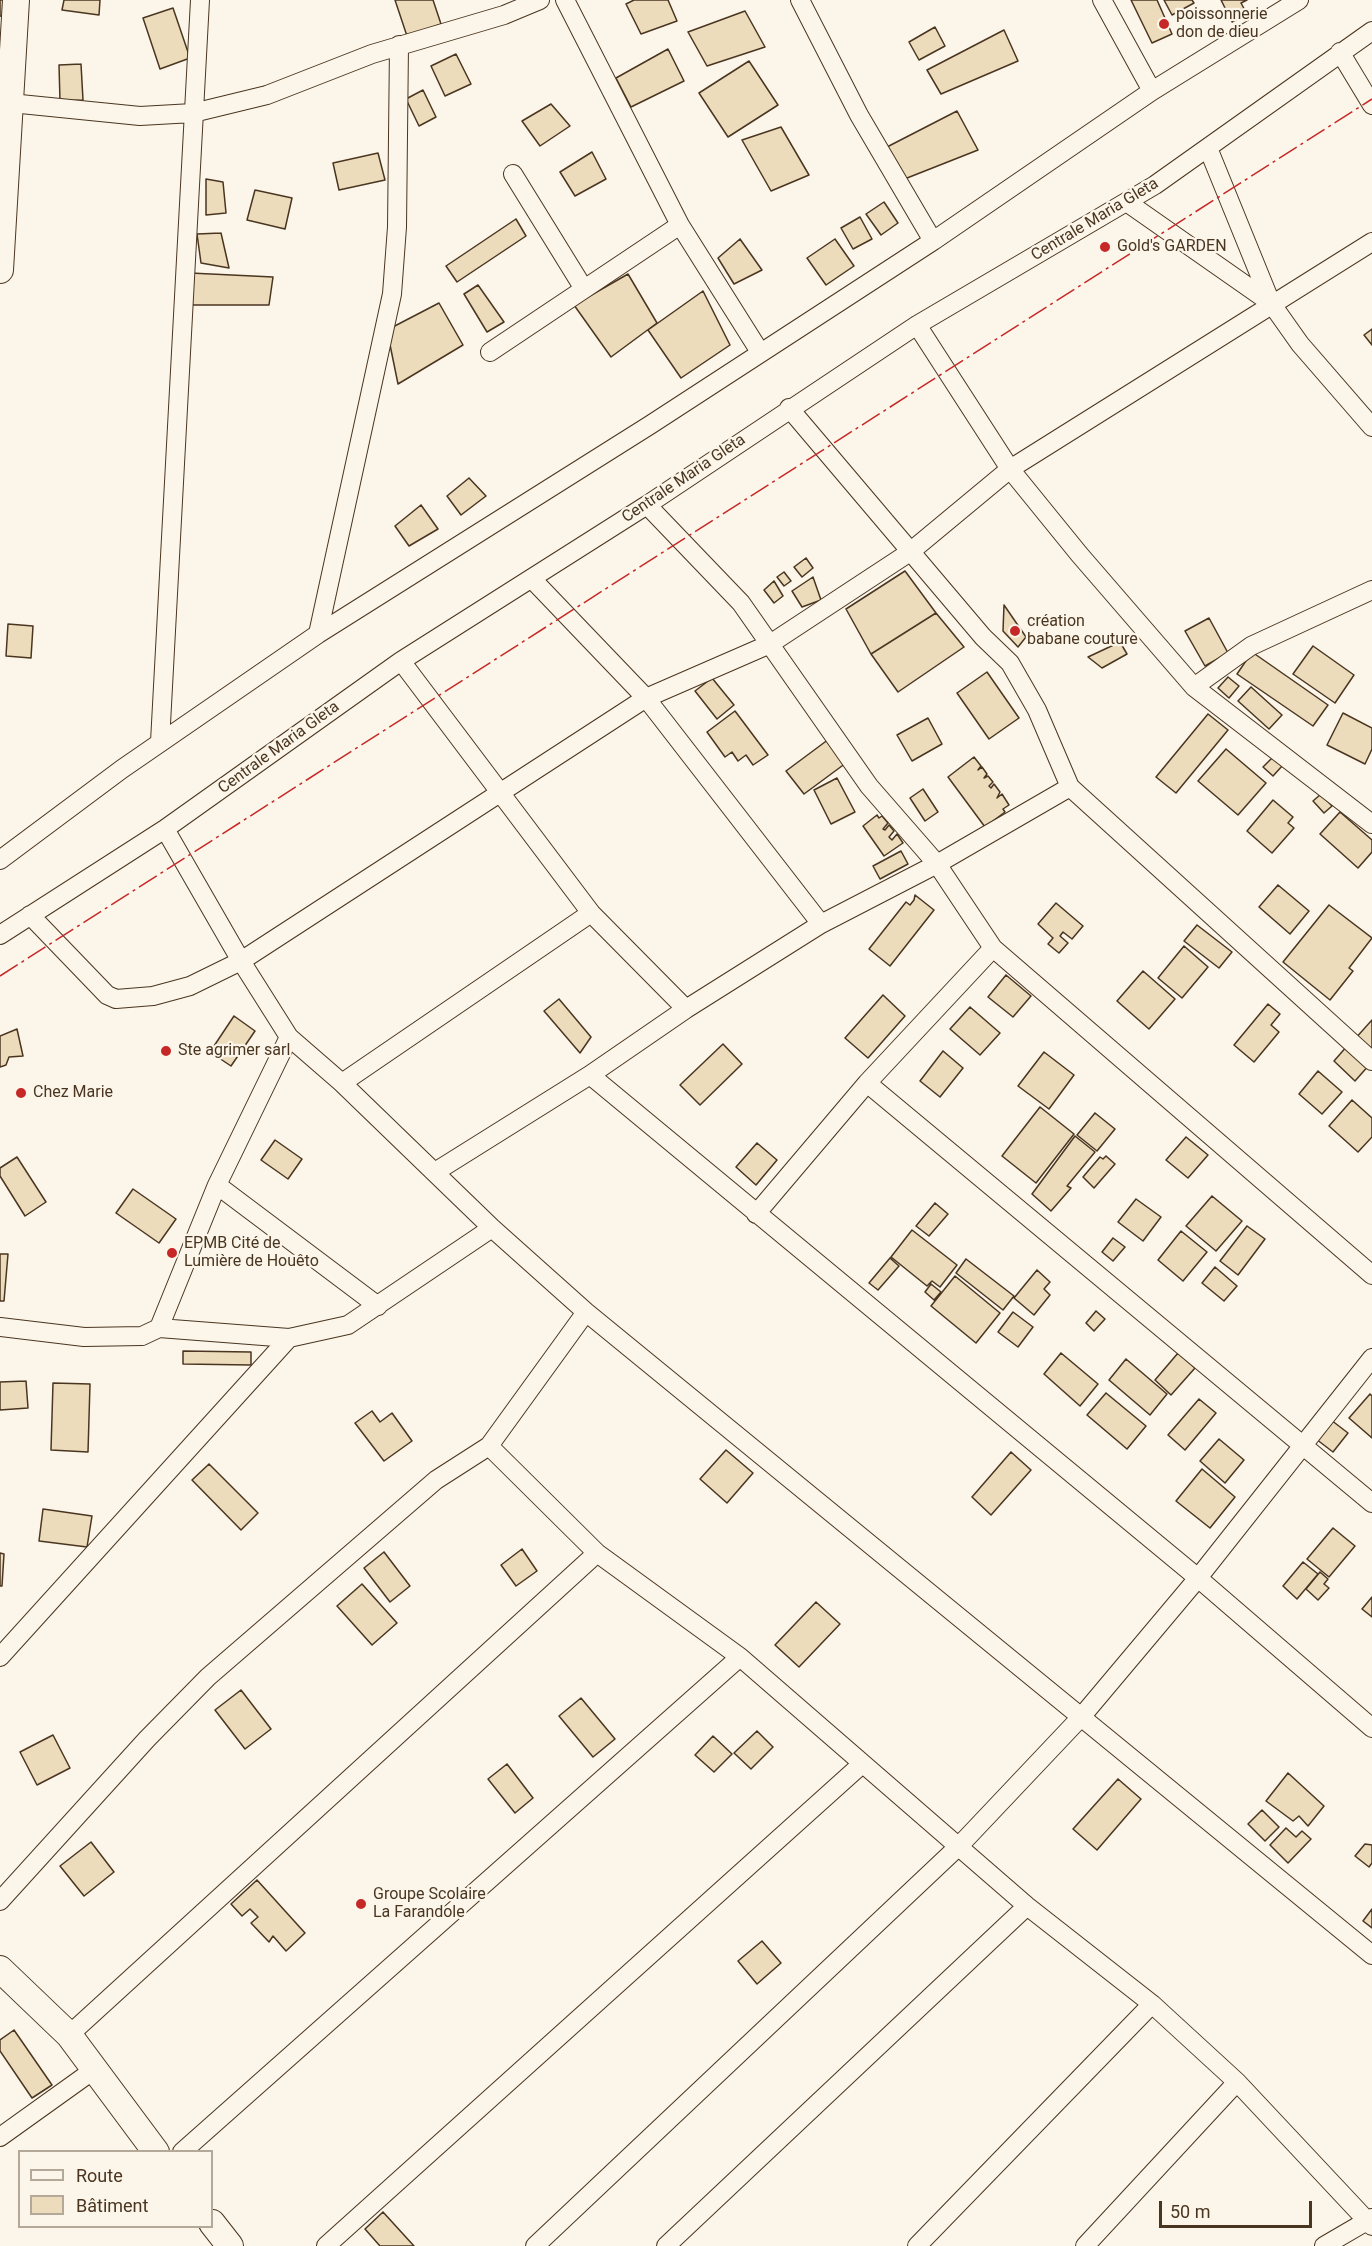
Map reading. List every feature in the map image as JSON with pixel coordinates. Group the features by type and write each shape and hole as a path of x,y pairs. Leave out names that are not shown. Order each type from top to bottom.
{"street":[{"path":"0,267 5,103 16,0"},
{"path":"160,742 200,0"},
{"path":"5,103 140,116 193,113 267,95 399,45 504,15 540,0"},
{"path":"565,0 680,225 760,352"},
{"path":"800,0 859,115 933,241"},
{"path":"1102,0 1152,92"},
{"path":"0,860 160,742 318,634 650,425 933,241 1152,92 1299,0"},
{"name":"Centrale Maria Gleta","path":"0,934 165,829 401,661 647,505 916,325 1128,202 1208,148 1340,52 1372,32"},
{"path":"318,634 392,294 397,227 399,45"},
{"path":"1340,52 1372,105"},
{"path":"1208,148 1271,303 1300,344 1372,427"},
{"path":"513,174 584,289"},
{"path":"1128,202 1271,303"},
{"path":"490,352 680,225"},
{"path":"30,915 107,995 116,999 153,996 190,986 241,961 646,698 770,644 910,552 1010,469 1271,303 1372,242"},
{"path":"916,325 1010,469 1194,687 1372,824"},
{"path":"789,408 982,637 1010,663 1037,710 1070,787 1320,1017 1372,1060"},
{"path":"647,505 741,603 869,786 937,864 993,948 1372,1275"},
{"path":"532,579 646,698 821,924"},
{"path":"1194,687 1251,646 1372,590"},
{"path":"401,661 591,913 686,1009"},
{"path":"435,1172 590,1075 686,1009 821,924 937,864 1070,787"},
{"path":"165,829 241,961 289,1037 342,1083 492,1228 586,1312 1372,1955"},
{"path":"342,1083 591,913"},
{"path":"756,1214 867,1083 993,948"},
{"path":"159,1328 217,1185 289,1037"},
{"path":"590,1075 1198,1578 1372,1728"},
{"path":"867,1083 1372,1503"},
{"path":"217,1185 378,1306"},
{"path":"0,1327 84,1337 142,1336 159,1328 289,1338 348,1325 492,1228"},
{"path":"0,1900 147,1739 208,1677 436,1480 489,1446 586,1312"},
{"path":"0,1657 289,1338"},
{"path":"534,2246 960,1845 1082,1716 1198,1578 1372,1358"},
{"path":"489,1446 597,1552 740,1657 862,1764 960,1845 1027,1906 1152,2004 1236,2082 1370,2222 1324,2246"},
{"path":"69,2035 597,1552"},
{"path":"183,2150 740,1657"},
{"path":"326,2246 862,1764"},
{"path":"666,2246 1027,1906"},
{"path":"0,1969 69,2035 155,2150"},
{"path":"917,2246 1152,2004"},
{"path":"0,2137 95,2069"},
{"path":"1085,2246 1236,2082"},
{"path":"213,2224 230,2246"}],"building":[{"path":"0,0 6,0 6,17 0,16"},
{"path":"64,0 100,0 99,15 62,10"},
{"path":"395,0 433,0 441,24 407,36"},
{"path":"634,0 668,0 677,21 641,34 626,4"},
{"path":"1131,0 1157,0 1172,34 1152,43"},
{"path":"1164,0 1192,0 1194,3 1172,15"},
{"path":"1221,0 1247,0 1241,3 1247,14 1232,22"},
{"path":"173,8 190,58 160,69 143,18"},
{"path":"745,11 765,47 707,66 688,32"},
{"path":"935,27 945,46 919,60 909,42"},
{"path":"1004,30 1018,61 941,94 927,70"},
{"path":"668,49 684,81 631,107 616,78"},
{"path":"456,54 471,84 445,96 431,66"},
{"path":"749,61 778,105 728,137 699,93"},
{"path":"81,64 83,100 60,101 59,65"},
{"path":"423,90 436,117 419,126 406,99"},
{"path":"551,104 570,126 540,146 522,121"},
{"path":"957,111 978,150 902,180 885,148"},
{"path":"781,127 809,175 771,191 742,140"},
{"path":"592,152 606,179 575,196 560,172"},
{"path":"378,153 385,180 339,190 333,163"},
{"path":"206,179 223,182 226,213 206,215"},
{"path":"255,190 292,198 285,229 247,220"},
{"path":"884,202 898,223 881,235 866,214"},
{"path":"860,217 872,239 853,249 841,228"},
{"path":"516,219 526,236 457,282 446,266"},
{"path":"221,233 229,268 201,263 197,234"},
{"path":"740,239 762,270 734,284 718,258"},
{"path":"835,239 854,266 826,285 807,258"},
{"path":"190,273 273,277 269,305 191,305"},
{"path":"628,274 657,323 611,357 574,305"},
{"path":"478,285 504,322 487,332 464,294"},
{"path":"703,291 730,345 681,378 648,330"},
{"path":"439,303 463,345 398,384 387,330"},
{"path":"1372,329 1372,345 1364,335"},
{"path":"469,478 486,496 461,515 447,496"},
{"path":"421,505 438,529 409,546 395,526"},
{"path":"806,558 813,568 802,577 794,567"},
{"path":"905,571 936,613 871,654 846,609"},
{"path":"784,572 791,581 784,586 777,577"},
{"path":"813,577 821,600 802,607 792,591"},
{"path":"774,581 783,596 774,603 764,590"},
{"path":"1004,605 1026,637 1018,647 1003,631"},
{"path":"936,613 964,647 898,692 871,654"},
{"path":"1209,618 1228,653 1205,666 1185,631"},
{"path":"8,624 33,626 31,658 6,656"},
{"path":"1120,642 1127,654 1102,668 1088,657"},
{"path":"1313,646 1354,675 1335,703 1293,674"},
{"path":"1252,652 1328,705 1313,726 1237,674"},
{"path":"987,672 1019,718 989,739 957,693"},
{"path":"1228,677 1239,686 1229,698 1218,688"},
{"path":"712,678 734,705 717,719 695,691"},
{"path":"1251,687 1282,715 1269,729 1238,701"},
{"path":"735,711 768,755 753,765 746,755 738,761 732,752 725,757 707,732"},
{"path":"1343,713 1372,728 1372,749 1365,764 1327,745"},
{"path":"1208,714 1228,730 1176,793 1156,777"},
{"path":"928,718 942,744 912,761 897,735"},
{"path":"829,739 846,763 804,794 786,771"},
{"path":"1226,749 1266,783 1238,815 1198,781"},
{"path":"974,757 981,766 978,770 982,767 987,774 984,778 988,776 993,782 989,786 991,788 994,784 1000,792 997,798 1002,794 1009,805 1003,809 1005,812 985,827 948,777"},
{"path":"1273,757 1283,765 1273,776 1263,767"},
{"path":"837,778 855,812 831,824 814,790"},
{"path":"923,789 938,812 925,821 910,798"},
{"path":"1321,794 1332,806 1324,813 1313,801"},
{"path":"1273,800 1293,817 1288,823 1294,828 1272,853 1247,831"},
{"path":"1340,812 1372,840 1372,852 1358,868 1320,834"},
{"path":"877,815 879,818 882,816 888,823 883,829 885,830 889,825 894,831 889,837 892,840 897,834 903,843 884,856 863,826"},
{"path":"901,851 908,864 880,879 873,866"},
{"path":"1278,885 1309,911 1290,934 1259,907"},
{"path":"915,895 934,910 890,966 869,949 906,902 910,905"},
{"path":"1056,903 1083,926 1072,939 1063,932 1060,936 1068,943 1059,953 1048,944 1053,938 1038,924"},
{"path":"1329,905 1372,938 1349,968 1353,971 1330,1000 1283,962"},
{"path":"1197,925 1232,952 1219,968 1184,941"},
{"path":"1184,946 1208,967 1182,998 1158,978"},
{"path":"1143,971 1175,999 1149,1029 1117,1001"},
{"path":"1006,975 1031,996 1013,1017 988,997"},
{"path":"883,995 905,1016 868,1058 845,1038"},
{"path":"559,999 591,1037 580,1053 544,1011"},
{"path":"1268,1004 1280,1014 1271,1025 1279,1032 1254,1062 1234,1045"},
{"path":"970,1007 1000,1033 980,1055 950,1029"},
{"path":"234,1016 255,1031 231,1066 210,1052"},
{"path":"1372,1020 1372,1056 1354,1040"},
{"path":"17,1029 23,1056 9,1057 6,1065 0,1067 0,1036"},
{"path":"723,1044 742,1064 700,1105 680,1085"},
{"path":"1348,1045 1370,1064 1355,1081 1334,1061"},
{"path":"943,1051 963,1068 940,1097 920,1081"},
{"path":"1044,1052 1074,1075 1049,1109 1018,1086"},
{"path":"1318,1071 1342,1092 1322,1114 1299,1094"},
{"path":"1352,1100 1372,1118 1372,1137 1358,1152 1329,1126"},
{"path":"1040,1107 1074,1134 1036,1183 1002,1156"},
{"path":"1095,1113 1115,1129 1097,1151 1077,1135"},
{"path":"1075,1136 1095,1152 1067,1186 1071,1188 1051,1211 1032,1194"},
{"path":"1186,1137 1208,1155 1188,1178 1166,1160"},
{"path":"275,1140 302,1159 288,1179 261,1160"},
{"path":"757,1143 777,1160 756,1185 736,1167"},
{"path":"1106,1156 1115,1164 1094,1188 1083,1177 1100,1157 1103,1159"},
{"path":"17,1157 46,1202 25,1216 0,1176 0,1168"},
{"path":"133,1189 176,1219 159,1243 116,1213"},
{"path":"1212,1196 1242,1221 1216,1251 1186,1226"},
{"path":"1136,1199 1161,1217 1143,1241 1118,1222"},
{"path":"935,1203 948,1214 929,1236 916,1226"},
{"path":"1247,1226 1265,1239 1238,1275 1220,1261"},
{"path":"912,1230 957,1265 940,1287 932,1281 927,1286 891,1257"},
{"path":"1181,1231 1207,1252 1183,1281 1158,1260"},
{"path":"1113,1238 1125,1247 1113,1261 1102,1252"},
{"path":"0,1254 8,1254 4,1301 0,1301"},
{"path":"890,1258 899,1266 878,1290 869,1283"},
{"path":"966,1259 1014,1296 1003,1310 956,1273"},
{"path":"1215,1267 1237,1286 1224,1301 1202,1283"},
{"path":"1037,1270 1050,1282 1044,1289 1050,1295 1034,1315 1014,1298"},
{"path":"955,1276 1000,1313 976,1343 931,1306"},
{"path":"931,1284 941,1292 934,1300 925,1292"},
{"path":"1096,1311 1105,1319 1094,1331 1086,1323"},
{"path":"1013,1312 1033,1327 1018,1347 998,1332"},
{"path":"183,1351 251,1352 251,1365 183,1364"},
{"path":"1061,1353 1098,1384 1080,1406 1044,1374"},
{"path":"1178,1353 1195,1368 1171,1395 1155,1380"},
{"path":"1126,1359 1167,1394 1150,1415 1109,1380"},
{"path":"26,1381 28,1408 0,1410 0,1382"},
{"path":"53,1383 90,1384 88,1452 51,1450"},
{"path":"1106,1393 1146,1426 1127,1449 1087,1415"},
{"path":"1370,1394 1372,1396 1372,1438 1349,1418"},
{"path":"1199,1399 1216,1413 1185,1450 1168,1435"},
{"path":"372,1411 380,1422 392,1413 412,1441 384,1461 355,1423"},
{"path":"1331,1420 1348,1433 1333,1452 1316,1439"},
{"path":"1219,1439 1244,1460 1225,1483 1200,1461"},
{"path":"726,1450 753,1473 727,1503 700,1479"},
{"path":"1011,1452 1031,1470 991,1515 972,1497"},
{"path":"209,1464 258,1513 241,1530 192,1480"},
{"path":"1202,1469 1235,1497 1210,1528 1176,1501"},
{"path":"43,1509 92,1516 87,1547 39,1541"},
{"path":"1333,1528 1355,1546 1329,1577 1307,1559"},
{"path":"522,1549 537,1571 516,1586 501,1565"},
{"path":"384,1552 410,1586 390,1602 364,1568"},
{"path":"0,1553 4,1554 2,1586 0,1586"},
{"path":"1303,1562 1318,1574 1297,1599 1283,1586"},
{"path":"1320,1572 1328,1579 1324,1584 1329,1588 1318,1600 1306,1589"},
{"path":"362,1584 397,1623 372,1645 337,1606"},
{"path":"1372,1597 1372,1617 1362,1609"},
{"path":"816,1602 840,1624 799,1667 775,1645"},
{"path":"241,1690 271,1729 245,1749 215,1710"},
{"path":"581,1698 615,1739 593,1757 559,1716"},
{"path":"757,1731 773,1747 751,1769 734,1753"},
{"path":"53,1735 70,1768 37,1785 20,1752"},
{"path":"713,1736 732,1754 714,1772 695,1755"},
{"path":"507,1764 533,1798 515,1813 488,1779"},
{"path":"1288,1773 1324,1806 1308,1826 1299,1816 1293,1821 1266,1801"},
{"path":"1118,1779 1141,1799 1097,1850 1073,1829"},
{"path":"1262,1810 1279,1827 1265,1841 1248,1824"},
{"path":"1286,1828 1296,1837 1302,1831 1311,1839 1288,1863 1270,1845"},
{"path":"91,1842 114,1872 84,1896 60,1866"},
{"path":"1365,1844 1372,1845 1372,1863 1369,1867 1355,1856"},
{"path":"257,1880 305,1933 286,1951 273,1936 269,1942 251,1923 258,1917 250,1909 242,1916 231,1904"},
{"path":"1372,1909 1372,1928 1363,1921"},
{"path":"762,1941 781,1963 757,1984 738,1961"},
{"path":"14,2030 52,2085 32,2098 0,2051 0,2040"},
{"path":"383,2212 414,2246 380,2246 365,2229"}],"power":[{"path":"0,976 1372,99"}],"place":[{"name":"poissonnerie don de dieu","path":"1164,24"},
{"name":"Gold's GARDEN","path":"1105,247"},
{"name":"création babane couture","path":"1015,631"},
{"name":"Ste agrimer sarl","path":"166,1051"},
{"name":"Chez Marie","path":"21,1093"},
{"name":"EPMB Cité de Lumière de Houêto","path":"172,1253"},
{"name":"Groupe Scolaire La Farandole","path":"361,1904"}]}
